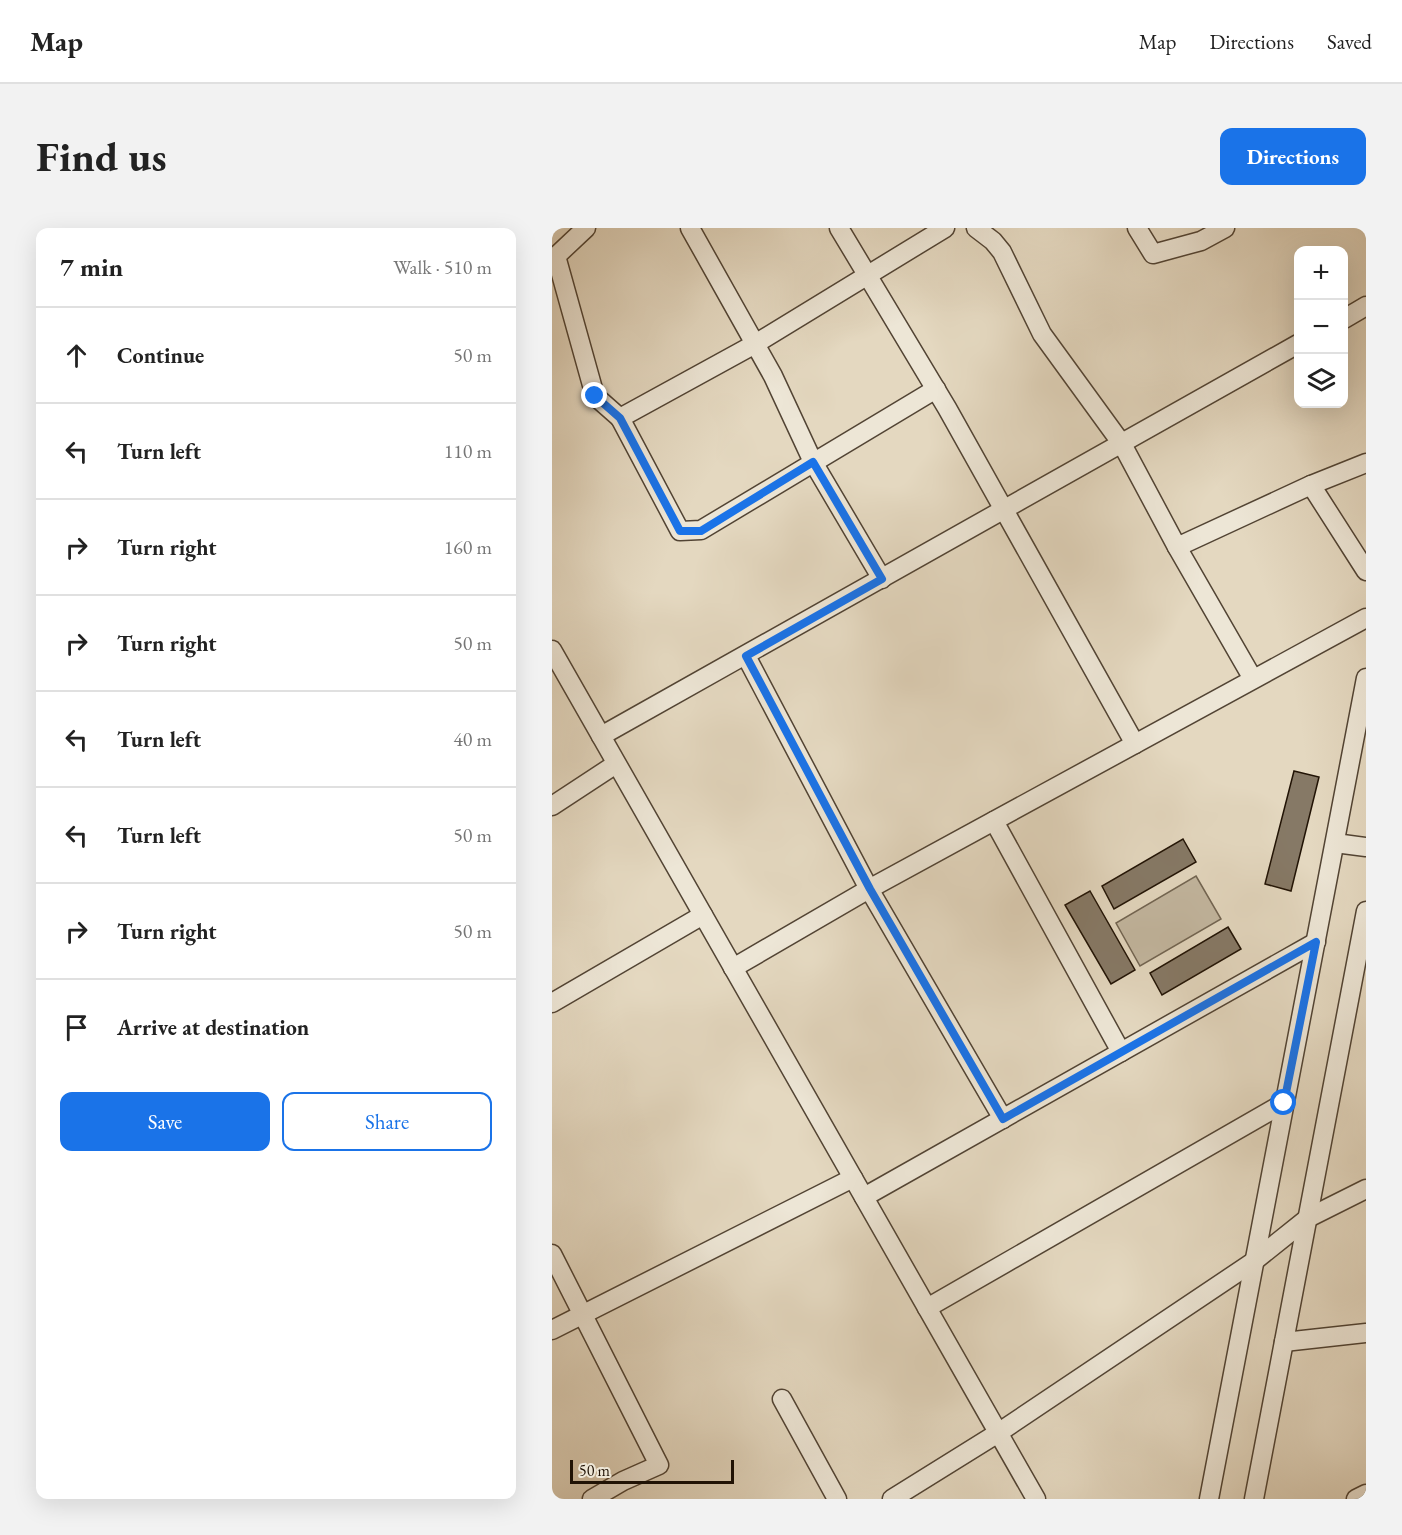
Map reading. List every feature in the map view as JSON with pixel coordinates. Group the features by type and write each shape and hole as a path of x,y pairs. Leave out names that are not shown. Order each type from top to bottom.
{"street":[{"path":"586,228 554,258 595,396 620,418 680,531 701,531 936,389"},
{"path":"690,228 773,376 813,462 882,579"},
{"path":"838,228 936,389 1135,744"},
{"path":"620,418 755,344 945,228"},
{"path":"976,228 993,241 1002,252 1042,334 1122,444 1177,547 1253,679"},
{"path":"1137,228 1153,254 1201,241 1225,228"},
{"path":"1348,317 1366,306"},
{"path":"601,736 1294,347"},
{"path":"1177,547 1311,485 1366,463"},
{"path":"1311,485 1366,570"},
{"path":"733,968 870,889 1366,618"},
{"path":"552,650 1036,1499"},
{"path":"746,656 870,889 1003,1119"},
{"path":"1209,1499 1335,843 1361,738 1366,678"},
{"path":"552,806 616,764"},
{"path":"552,792 571,794"},
{"path":"994,821 1121,1052"},
{"path":"1335,843 1366,847"},
{"path":"1254,1499 1366,912"},
{"path":"552,1003 703,915"},
{"path":"864,1197 1316,942"},
{"path":"927,1308 1284,1103"},
{"path":"552,1330 853,1178"},
{"path":"892,1499 998,1433 1253,1262 1308,1218 1366,1189"},
{"path":"552,1254 659,1465 623,1481 592,1499"},
{"path":"1284,1342 1366,1333"},
{"path":"782,1399 837,1499"},
{"path":"1356,1499 1366,1494"}],"shaded area":[{"path":"1196,876 1221,919 1140,966 1116,923"}],"building":[{"path":"1294,771 1319,777 1291,891 1265,884"},
{"path":"1183,839 1196,862 1114,909 1102,886"},
{"path":"1090,891 1135,970 1111,984 1065,905"},
{"path":"1228,927 1241,949 1162,995 1150,973"}],"route":[{"path":"595,396 620,418 680,531 701,531 813,462 882,579 746,656 870,889 1003,1119 1316,942 1284,1103"}]}
